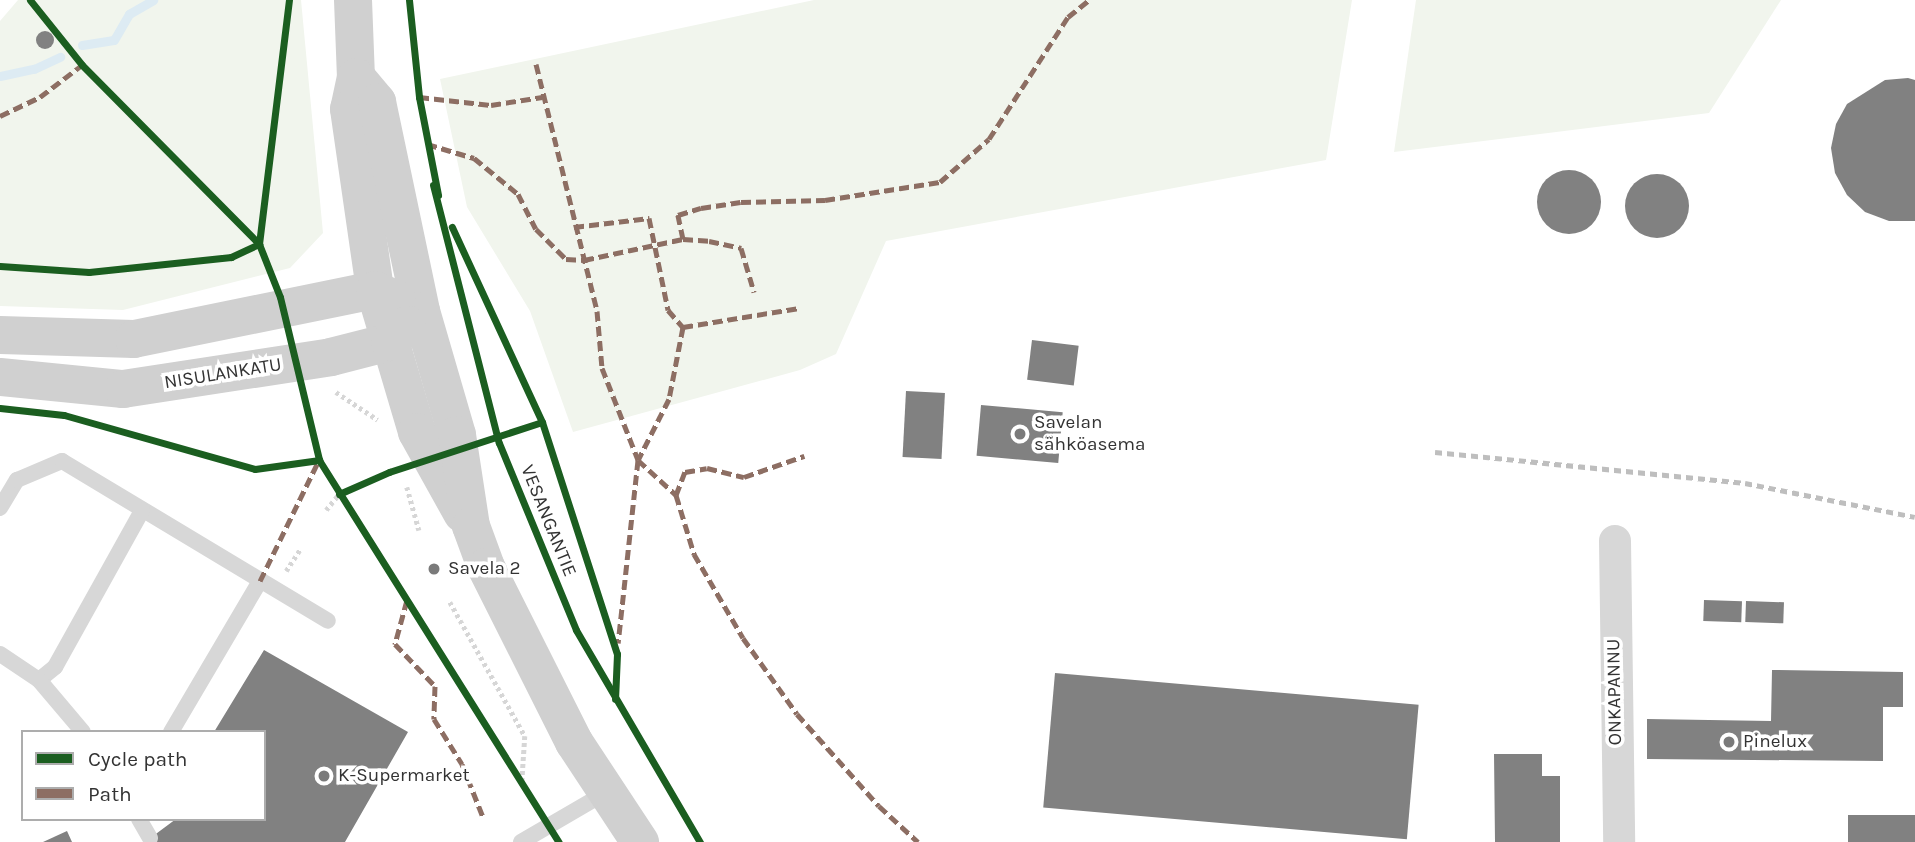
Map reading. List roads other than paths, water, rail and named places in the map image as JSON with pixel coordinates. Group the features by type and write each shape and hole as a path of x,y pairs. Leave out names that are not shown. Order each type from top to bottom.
{"main road":[{"path":"353,0 356,76 349,109 375,290 417,432 449,494 471,526 526,653 574,743 640,842"},
{"path":"356,76 377,102 421,311 457,435 471,526"},
{"path":"0,335 134,339 375,290 421,311"},
{"path":"390,342 421,311"},
{"name":"NISULANKATU","path":"0,377 123,389 331,357 390,342"}],"street":[{"name":"ONKAPANNU","path":"1615,541 1619,842"}],"lane":[{"path":"0,508 17,480 62,461 328,621"},
{"path":"39,680 55,667 142,511"},
{"path":"172,730 260,581"},
{"path":"0,654 39,680 81,730"},
{"path":"520,842 607,792"},
{"path":"140,821 150,838"}],"waterway":[{"path":"82,45 114,40 129,14 153,0"},
{"path":"0,76 34,69 60,57"}],"railway":[{"path":"1435,452 1745,483 1915,517"}],"place":[{"name":"Savelan sähköasema","path":"1020,434"},
{"name":"Savela 2","path":"434,569"},
{"name":"Pinelux","path":"1729,742"},
{"name":"K-Supermarket","path":"324,776"}]}
